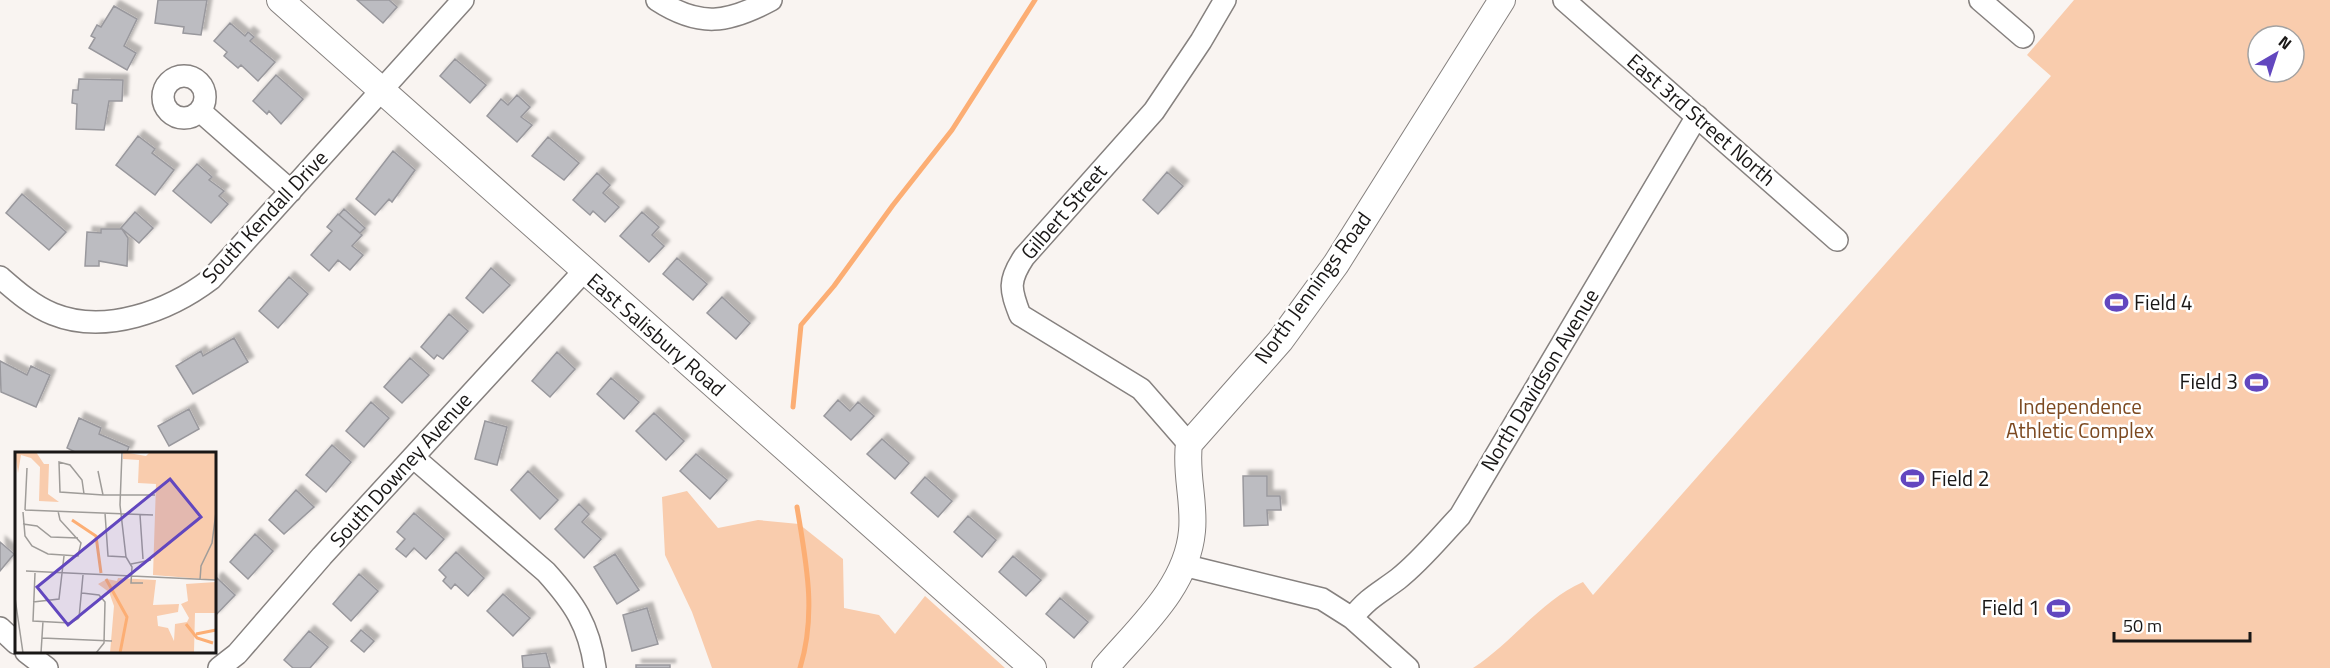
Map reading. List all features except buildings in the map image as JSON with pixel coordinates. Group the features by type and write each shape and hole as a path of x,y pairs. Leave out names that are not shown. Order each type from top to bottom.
{"street":[{"name":"East Salisbury Road","path":"280,0 1033,668"},
{"name":"South Kendall Drive","path":"0,277 30,302 54,314 74,320 101,321 129,318 176,302 211,279 463,0"},
{"path":"657,0 694,20 740,16 771,0"},
{"name":"Gilbert Street","path":"1189,444 1141,389 1032,325 1020,315 1012,294 1012,276 1024,257 1154,111 1225,0"},
{"name":"North Jennings Road","path":"1189,444 1280,341 1335,264 1502,0"},
{"name":"East 3rd Street North","path":"1564,0 1837,240"},
{"path":"1980,0 2023,37"},
{"path":"200,111 291,191"},
{"name":"North Davidson Avenue","path":"1352,618 1369,597 1398,579 1419,560 1460,516 1697,116"},
{"name":"South Downey Avenue","path":"219,668 237,654 413,457 584,271"},
{"path":"1105,668 1167,597 1183,565 1192,532 1187,462 1189,444"},
{"path":"413,457 546,572 565,593 580,615 595,668"},
{"path":"1183,565 1322,599 1352,618 1408,668"},
{"path":"0,628 15,642"},
{"path":"28,653 47,668"}],"green space":[{"name":"Independence Athletic Complex","path":"2074,0 2330,0 2330,668 1473,668 1568,590 1583,582 1593,595 2051,76 2027,55"},
{"path":"687,491 718,528 758,520 799,524 843,559 844,608 879,615 895,634 925,596 1005,668 712,668 692,612 665,555 662,497"}],"waterway":[{"path":"793,407 801,325 834,286 893,205 952,130 1035,0"},
{"path":"797,507 809,607 805,648 800,668"}],"place":[{"name":"Field 4","path":"2116,303"},
{"name":"Field 3","path":"2256,382"},
{"name":"Field 2","path":"1913,479"},
{"name":"Field 1","path":"2058,608"}]}
